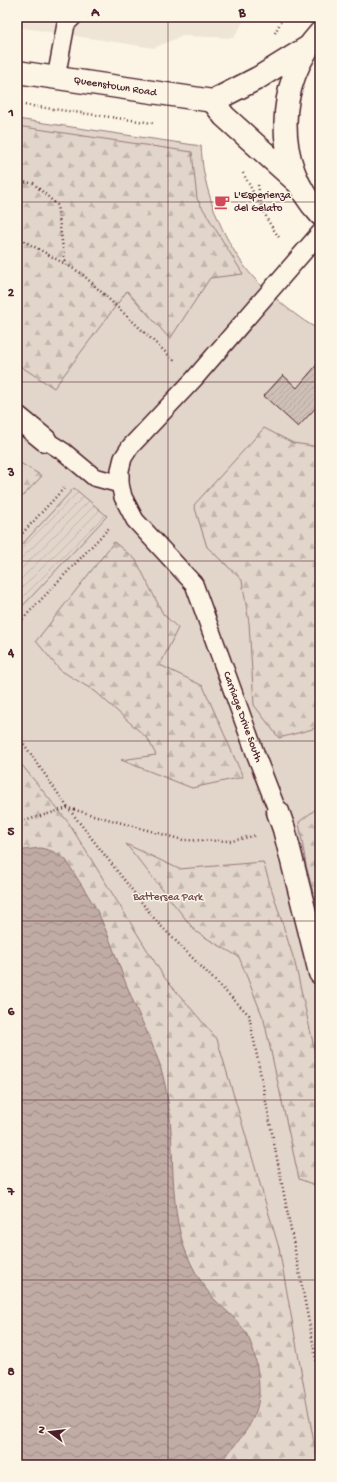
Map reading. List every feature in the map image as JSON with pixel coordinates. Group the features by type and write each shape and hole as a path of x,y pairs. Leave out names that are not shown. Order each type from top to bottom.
{"main road":[{"path":"299,183 224,116 213,101 258,78 314,40"},
{"path":"314,40 294,74 288,96 285,118 286,140 291,162 299,183 307,198 320,214"},
{"name":"Queenstown Road","path":"17,72 213,101"},
{"path":"17,417 45,440"},
{"name":"Carriage Drive South","path":"281,820 320,973"}],"lane":[{"path":"56,78 66,24 73,17"},
{"name":"Carriage Drive South","path":"281,820 194,584 135,520 123,497 120,484 120,470 123,458 130,447 194,379 320,233"},
{"path":"45,440 64,452 94,477 120,484"}],"path":[{"path":"274,34 283,17"},
{"path":"17,104 154,123"},
{"path":"241,167 268,221 283,243 299,258"},
{"path":"17,182 33,183 57,205 65,264"},
{"path":"17,237 81,273 194,379"},
{"path":"17,538 82,468"},
{"path":"17,623 128,508"},
{"path":"17,734 68,808 157,922 249,1015 320,1379"},
{"path":"17,823 68,808 183,840 232,841 281,820"}],"shaded area":[{"path":"17,17 246,17 234,38 182,36 154,48 17,27"}],"green space":[{"name":"Battersea Park","path":"17,119 201,146 203,170 211,201 222,228 236,254 253,277 266,290 295,314 320,330 320,1465 17,1465"},
{"path":"17,126 192,152 197,199 243,274 210,278 170,339 127,291 54,388 17,364"},
{"path":"264,428 293,443 320,447 320,727 279,738 254,705 249,623 242,580 207,547 194,505"},
{"path":"17,461 42,476 17,502"},
{"path":"74,488 107,516 18,611 17,550"},
{"path":"114,542 136,560 163,614 178,628 160,665 203,686 243,777 192,788 121,760 156,755 148,739 96,692 60,670 36,641"},
{"path":"17,759 68,822 164,977 217,1039 279,1248 318,1465 205,1465 205,1303 17,872"},
{"path":"320,806 320,919 306,865 299,822"},
{"path":"126,844 179,869 263,862 295,963 320,1074 320,1187 299,1179 264,1020 239,957 196,932"}],"water":[{"path":"40,848 54,852 66,860 105,927 129,991 155,1053 165,1085 171,1126 176,1207 184,1247 193,1268 209,1293 243,1328 252,1346 257,1369 259,1391 256,1412 246,1431 218,1465 17,1465 17,853 24,850"}],"building":[{"path":"320,361 320,403 298,427 264,396 283,375 297,388"}],"place":[{"name":"L'Esperienza del Gelato","path":"222,202"}]}
